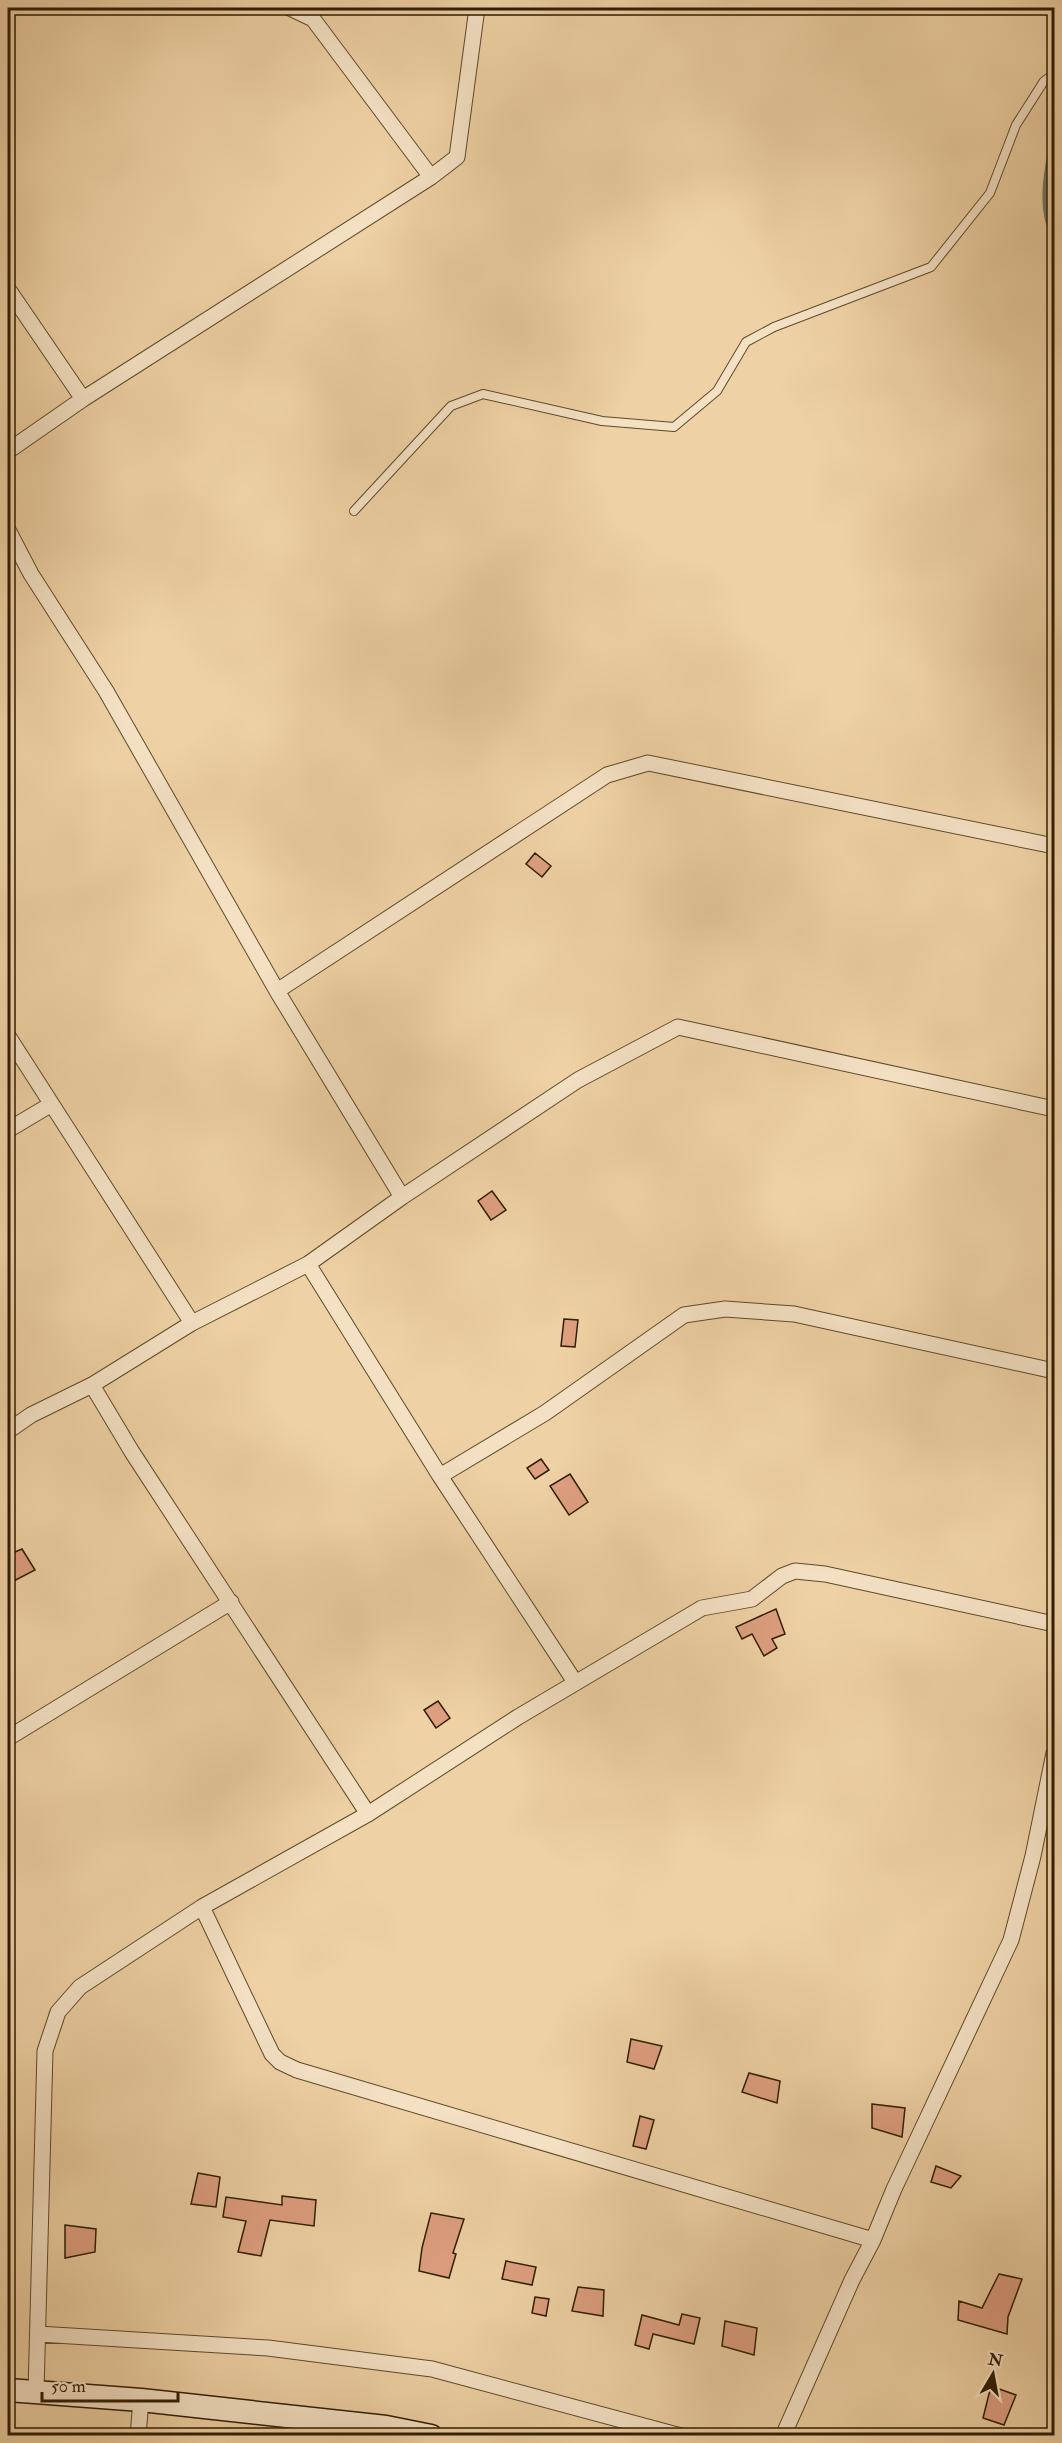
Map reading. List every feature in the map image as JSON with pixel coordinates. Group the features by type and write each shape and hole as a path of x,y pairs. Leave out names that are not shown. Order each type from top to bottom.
{"street":[{"path":"290,8 313,20 431,177"},
{"path":"8,451 83,399 431,177 456,157 477,8"},
{"path":"8,290 83,399"},
{"path":"8,530 31,574 106,691 277,991 402,1197"},
{"path":"277,991 607,775 648,763 1054,846"},
{"path":"8,1431 31,1415 92,1385 192,1323 308,1264 402,1197 578,1080 678,1027 1054,1108"},
{"path":"8,1036 50,1105 192,1323"},
{"path":"8,1130 50,1105"},
{"path":"308,1264 440,1476 575,1682"},
{"path":"440,1476 545,1413 684,1315 725,1309 794,1314 1054,1371"},
{"path":"92,1385 132,1452 368,1814"},
{"path":"36,2392 45,2051 49,2033 58,2012 80,1988 202,1907 368,1814 575,1682 702,1608 752,1599 782,1576 795,1571 825,1574 1054,1624"},
{"path":"8,1738 231,1602"},
{"path":"783,2436 852,2280 873,2240 894,2189 1011,1940 1033,1856 1054,1754"},
{"path":"202,1907 272,2054 280,2062 297,2070 873,2240"},
{"path":"38,2334 268,2348 432,2369 681,2436"},
{"path":"8,2390 141,2400 431,2436"},
{"path":"138,2436 141,2400"}],"lane":[{"path":"354,511 451,406 483,394 602,421 674,427 717,391 746,342 774,327 931,267 990,193 1016,125 1044,81 1054,74"}],"building":[{"path":"535,853 551,866 542,877 526,864"},
{"path":"492,1191 506,1210 491,1220 478,1201"},
{"path":"564,1319 578,1320 575,1347 561,1346"},
{"path":"541,1459 549,1470 535,1479 527,1468"},
{"path":"570,1474 588,1502 569,1515 550,1486"},
{"path":"22,1549 35,1570 8,1584 8,1555"},
{"path":"776,1609 785,1634 772,1639 777,1648 764,1656 752,1634 742,1639 736,1627"},
{"path":"438,1701 450,1718 436,1728 424,1710"},
{"path":"631,2039 662,2046 654,2069 627,2062"},
{"path":"749,2073 780,2081 777,2103 742,2092"},
{"path":"872,2104 905,2108 902,2137 872,2128"},
{"path":"640,2116 654,2120 646,2149 633,2146"},
{"path":"936,2166 961,2176 951,2188 931,2182"},
{"path":"198,2173 220,2177 216,2207 191,2204"},
{"path":"282,2196 316,2200 314,2226 270,2220 261,2256 238,2252 246,2221 223,2217 226,2197 282,2205"},
{"path":"431,2213 464,2219 453,2253 456,2254 449,2278 419,2271"},
{"path":"65,2225 96,2229 95,2252 65,2258"},
{"path":"506,2261 536,2267 532,2285 502,2279"},
{"path":"999,2274 1022,2279 1008,2317 1007,2334 958,2320 959,2301 982,2308"},
{"path":"578,2287 604,2290 603,2316 572,2311"},
{"path":"535,2297 549,2299 546,2316 532,2313"},
{"path":"682,2314 700,2318 694,2344 653,2334 649,2349 635,2345 642,2315 679,2325"},
{"path":"725,2321 757,2328 754,2355 722,2346"},
{"path":"991,2386 1016,2395 1004,2425 983,2418"}],"waterway":[{"path":"1054,130 1045,185 1046,212 1054,237"}]}
